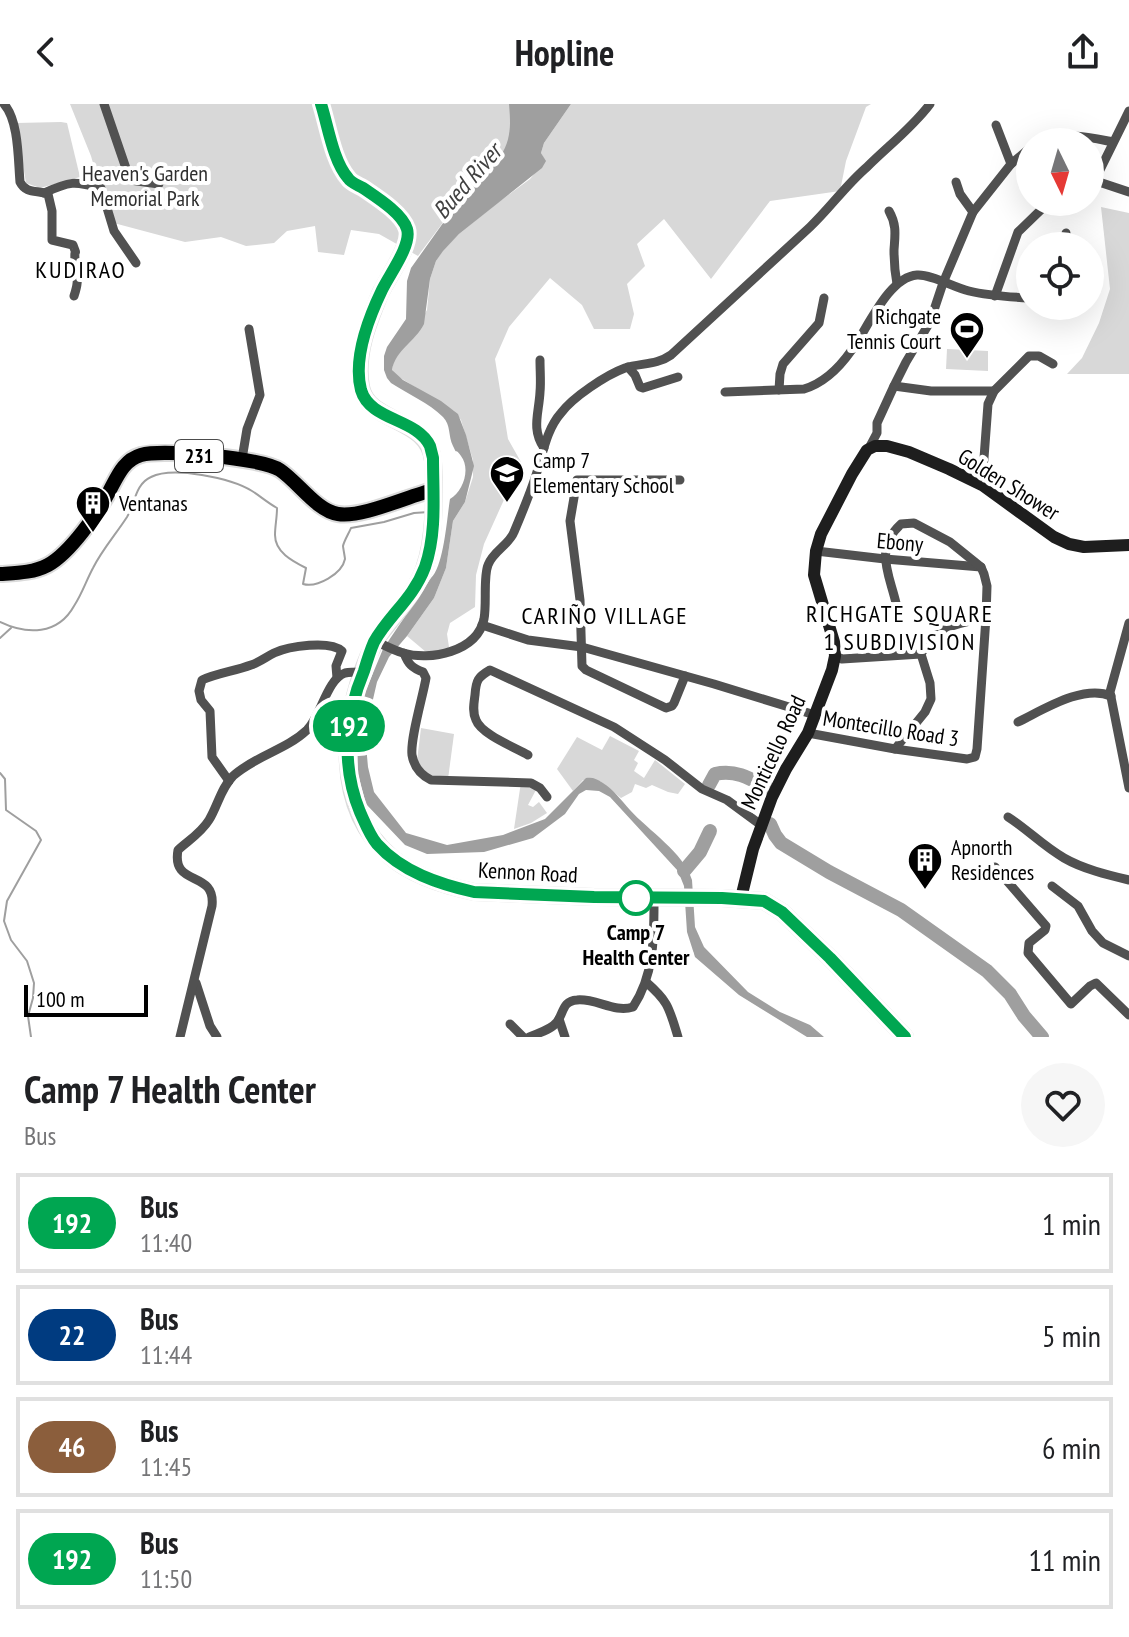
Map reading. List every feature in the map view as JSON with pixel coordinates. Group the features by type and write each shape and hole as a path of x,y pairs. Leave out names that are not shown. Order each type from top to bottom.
{"main road":[{"name":"Kennon Road","path":"321,104 337,159 348,179 394,211 407,228 408,241 381,291 366,330 359,356 361,389 366,400 377,410 417,432 429,444 433,458 432,523 424,568 415,590 378,643 363,672 353,698 348,728 349,779 355,801 375,842 412,871 457,889 474,892 764,901 782,912 830,958 905,1037"},
{"name":"Golden Shower","path":"869,448 887,446 949,469 982,485 1054,537 1069,544 1084,547 1129,545"},
{"name":"Monticello Road","path":"741,898 745,875 772,797 808,733 832,670 835,656 830,624 814,575 816,551 821,534 869,448"},
{"name":"231","path":"0,574 29,572 57,560 90,523 119,472 130,459 142,454 242,459 271,465 321,506 338,514 433,497"}],"street":[{"path":"4,104 14,124 22,187 48,194 52,211 52,240 73,245 76,249 79,280 74,296"},
{"path":"104,104 130,180 159,184"},
{"path":"378,643 400,652 438,656 476,636 482,625 488,564 514,532 549,433 563,410 605,379 628,367 664,360 686,342 810,227 930,104"},
{"path":"1104,159 1129,111"},
{"path":"996,125 1011,164"},
{"path":"1104,140 1113,142"},
{"path":"869,448 894,386 930,322 973,212 1016,160"},
{"path":"44,193 77,181 101,188 114,231 136,263"},
{"path":"956,182 960,194 973,212"},
{"path":"1104,184 1129,192"},
{"path":"889,211 897,235 894,250 897,284"},
{"path":"995,296 1018,232 1035,216"},
{"path":"725,392 816,386 851,352 897,284 913,275 931,276 973,293 1016,297"},
{"path":"779,390 783,364 819,323 824,298"},
{"path":"242,459 247,429 260,395 249,329"},
{"path":"982,485 986,411 994,391 1029,356 1039,356 1053,364"},
{"path":"540,360 536,425 544,448"},
{"path":"628,367 643,388 678,377"},
{"path":"894,386 931,391 994,391"},
{"path":"680,480 577,480 570,521 580,600 582,666 666,708 674,703 685,676"},
{"path":"895,749 925,712 931,699 930,683 921,654 930,638 942,629 986,617 987,586 981,567 950,542 910,523 898,526 888,540 885,551 896,603"},
{"name":"Ebony","path":"816,551 981,567"},
{"name":"Montecillo Road 3","path":"808,733 895,749 967,759 975,757 986,617"},
{"path":"1129,623 1111,690 1129,788"},
{"path":"482,625 528,640 582,647 815,715"},
{"path":"180,1037 213,894 179,869 177,854 207,823 229,781 250,764 298,737 314,722 337,678 336,666 342,651 338,647 289,648 253,665 202,680 199,696 210,711 212,757 229,781"},
{"path":"400,652 426,678 413,747 415,764 420,773 431,780 531,783 547,797"},
{"path":"835,656 842,659 921,654"},
{"path":"528,755 493,735 476,721 476,686 480,676 490,670 614,727 702,789 727,800 761,825"},
{"path":"337,678 346,673 363,672"},
{"path":"1018,722 1085,693 1111,696"},
{"path":"1008,817 1066,859 1129,880"},
{"path":"995,867 1046,926 1029,943 1028,953 1071,1004 1096,983 1129,1015"},
{"path":"1052,886 1078,906 1103,943 1129,956"},
{"path":"510,1024 526,1037 552,1026 566,1005 576,1000 629,1009 636,1003 646,982 652,956 657,897"},
{"path":"195,980 210,1026 217,1037"},
{"path":"646,982 668,1005 678,1037"},
{"path":"559,1019 565,1037"}],"green space":[{"name":"Heaven's Garden Memorial Park","path":"70,104 509,104 510,138 500,157 453,209 418,256 379,234 351,230 344,255 318,252 315,226 287,231 274,243 246,246 221,237 185,242 110,222 91,156"},
{"path":"571,104 871,104 866,107 846,161 840,191 770,201 711,279 664,219 637,244 645,266 627,284 634,314 630,329 594,329 582,305 550,278 509,327 495,359 508,439 521,462 484,544 476,575 475,607 450,623 447,634 449,647 443,651 426,652 407,636 434,598 446,568 453,521 465,502 473,477 473,460 461,420 454,411 394,374 394,361 427,310 430,279 443,250 530,179 545,161 541,153 544,143"},
{"path":"16,123 67,123 80,177 40,188 26,183"},
{"path":"1104,208 1129,213 1129,374 1067,374 1082,358 1100,320 1104,320 1110,289"},
{"name":"Richgate Tennis Court","path":"947,349 988,351 988,371 946,369"},
{"path":"421,728 454,734 448,779 430,778 417,761"},
{"path":"610,736 639,751 634,760 638,763 634,771 644,778 655,760 685,784 678,794 652,785 646,788 635,784 632,792 621,798 600,781 583,780 573,791 557,769 577,737 602,750"},
{"path":"521,782 537,788 528,805 533,807 539,802 547,813 514,829"}],"shaded area":[{"path":"509,104 571,104 544,143 541,153 546,161 542,168 459,234 436,261 430,279 424,324 397,356 392,370 458,414 474,466 465,502 453,521 446,568 434,598 389,657 377,682 365,734 374,792 406,833 447,845 503,835 545,819 586,778 599,780 674,851 688,870 692,880 695,927 704,947 748,992 780,1012 810,1025 824,1037 807,1037 739,995 695,957 687,932 684,886 678,871 610,797 599,791 586,790 579,794 565,814 533,838 484,852 427,854 405,845 366,804 358,774 357,727 361,702 383,649 435,572 442,552 450,499 459,491 465,473 464,461 455,451 446,420 431,407 391,383 384,370 384,356 406,319 407,281 411,268 453,209 500,157 507,144"}],"waterway":[{"path":"0,622 21,629 41,630 67,616 97,561 127,517 142,484 161,474 187,473 230,482 243,486 277,508 275,532 278,546 285,555 306,568 303,584 309,585 334,575 343,565 343,546 351,528 429,512"},
{"path":"0,638 11,628"},
{"path":"0,773 5,779 6,810 36,831 41,840 7,901 4,921 11,940 27,961 34,983 28,1016 31,1037"},
{"path":"709,785 715,774 730,773 769,789"},
{"path":"770,824 781,843 901,910 987,971 1010,994 1042,1037"},
{"path":"684,871 700,852 710,831"}],"bus line":[{"name":"192","path":"321,104 337,159 348,179 394,211 407,228 408,241 381,291 366,330 359,356 361,389 366,400 377,410 417,432 429,444 433,458 432,523 424,568 415,590 375,641 353,698 347,738 349,779 355,801 375,842 412,871 457,889 474,892 764,901 782,912 830,958 905,1037"}],"place":[{"name":"Richgate Tennis Court","path":"967,360"},
{"name":"Camp 7 Elementary School","path":"507,504"},
{"name":"Ventanas","path":"93,534"},
{"name":"Apnorth Residences","path":"925,891"},
{"name":"Camp 7 Health Center","path":"636,898"}],"district":[{"name":"KUDIRAO","path":"81,269"},
{"name":"CARIÑO VILLAGE","path":"605,615"},
{"name":"RICHGATE SQUARE 1 SUBDIVISION","path":"900,627"}],"water label":[{"name":"Bued River","path":"467,181"}]}
